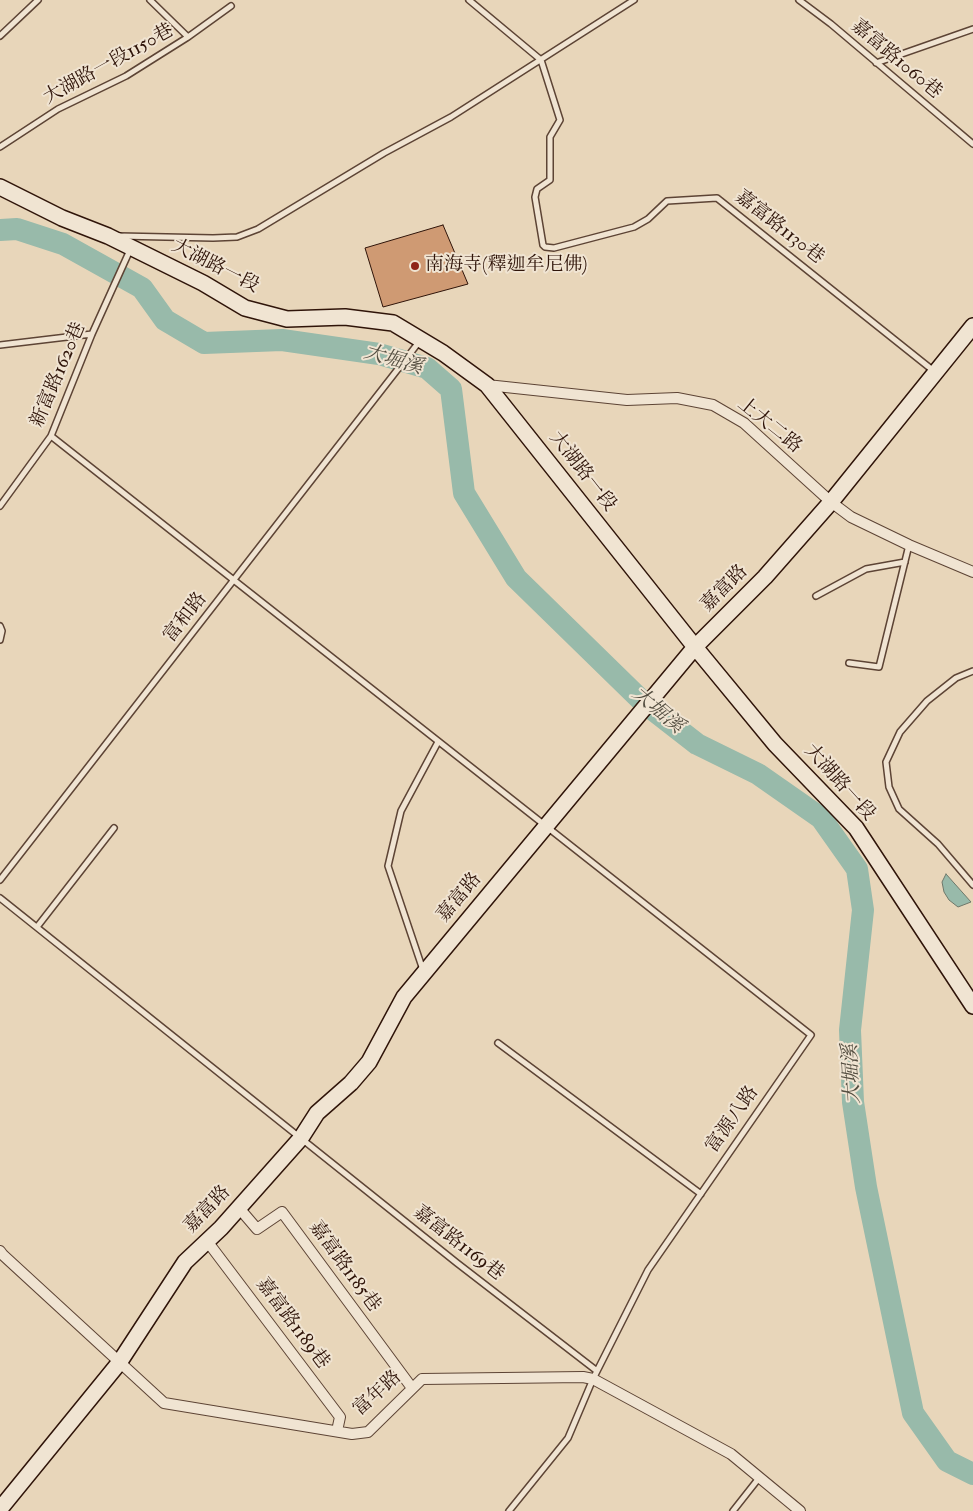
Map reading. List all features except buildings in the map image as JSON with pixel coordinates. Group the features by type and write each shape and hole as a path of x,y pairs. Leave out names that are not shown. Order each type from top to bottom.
{"street":[{"name":"大湖路一段","path":"0,187 62,218 132,247 203,283 245,308 287,319 345,316 393,323 418,344 443,353 487,385 695,647 775,744 856,828 973,1006"},
{"name":"嘉富路","path":"0,1509 119,1362 185,1262 239,1208 301,1138 317,1113 352,1083 369,1062 404,997 695,647 765,577 831,502 973,326"},
{"name":"上大二路","path":"487,385 627,400 677,398 713,406 744,423 831,502 851,517 909,545 973,572"},
{"name":"嘉富路1185巷","path":"239,1208 256,1229 282,1212 412,1388"},
{"name":"嘉富路1189巷","path":"207,1240 340,1417 337,1431"},
{"name":"富年路","path":"0,1251 3,1256 164,1403 352,1434 368,1432 422,1379 583,1377 594,1375 731,1454 800,1511"}],"lane":[{"path":"0,36 38,0"},
{"path":"150,0 188,38"},
{"path":"469,0 541,60"},
{"path":"108,236 237,237 258,229 384,152 451,117 634,0"},
{"name":"嘉富路1060巷","path":"799,0 831,24 973,144"},
{"name":"大湖路一段1150巷","path":"0,147 58,109 126,76 188,38 231,6"},
{"path":"876,63 973,29"},
{"name":"嘉富路1130巷","path":"541,60 560,120 550,136 550,180 537,189 535,197 543,245 554,248 634,226 648,219 667,202 717,198 936,372"},
{"name":"新富路1620巷","path":"0,506 51,436 92,334 132,247"},
{"path":"0,345 92,334"},
{"name":"富和路","path":"0,880 418,344"},
{"path":"51,436 546,827"},
{"path":"849,663 879,667 909,545"},
{"path":"816,596 866,569 905,562"},
{"path":"0,626 2,631 0,640"},
{"path":"973,671 956,678 927,701 900,732 886,762 889,787 899,809 938,844 973,885"},
{"path":"424,973 388,866 401,810 438,742"},
{"name":"富源八路","path":"509,1511 568,1438 594,1375 648,1270 811,1035 546,827"},
{"path":"37,927 114,828"},
{"name":"嘉富路1169巷","path":"0,898 594,1375"},
{"path":"498,1044 701,1194"},
{"path":"733,1511 759,1478"}],"shaded area":[{"path":"946,874 971,902 958,907 949,900 944,892 942,882"}],"waterway":[{"name":"大堀溪","path":"0,230 17,229 63,244 142,288 165,320 204,343 282,340 379,354 427,368 451,389 464,493 516,578 643,702 697,744 758,774 821,818 857,869 863,910 850,1030 853,1102 866,1187 913,1413 947,1461 973,1474"}],"place":[{"name":"南海寺(釋迦牟尼佛)","path":"415,266"}]}
